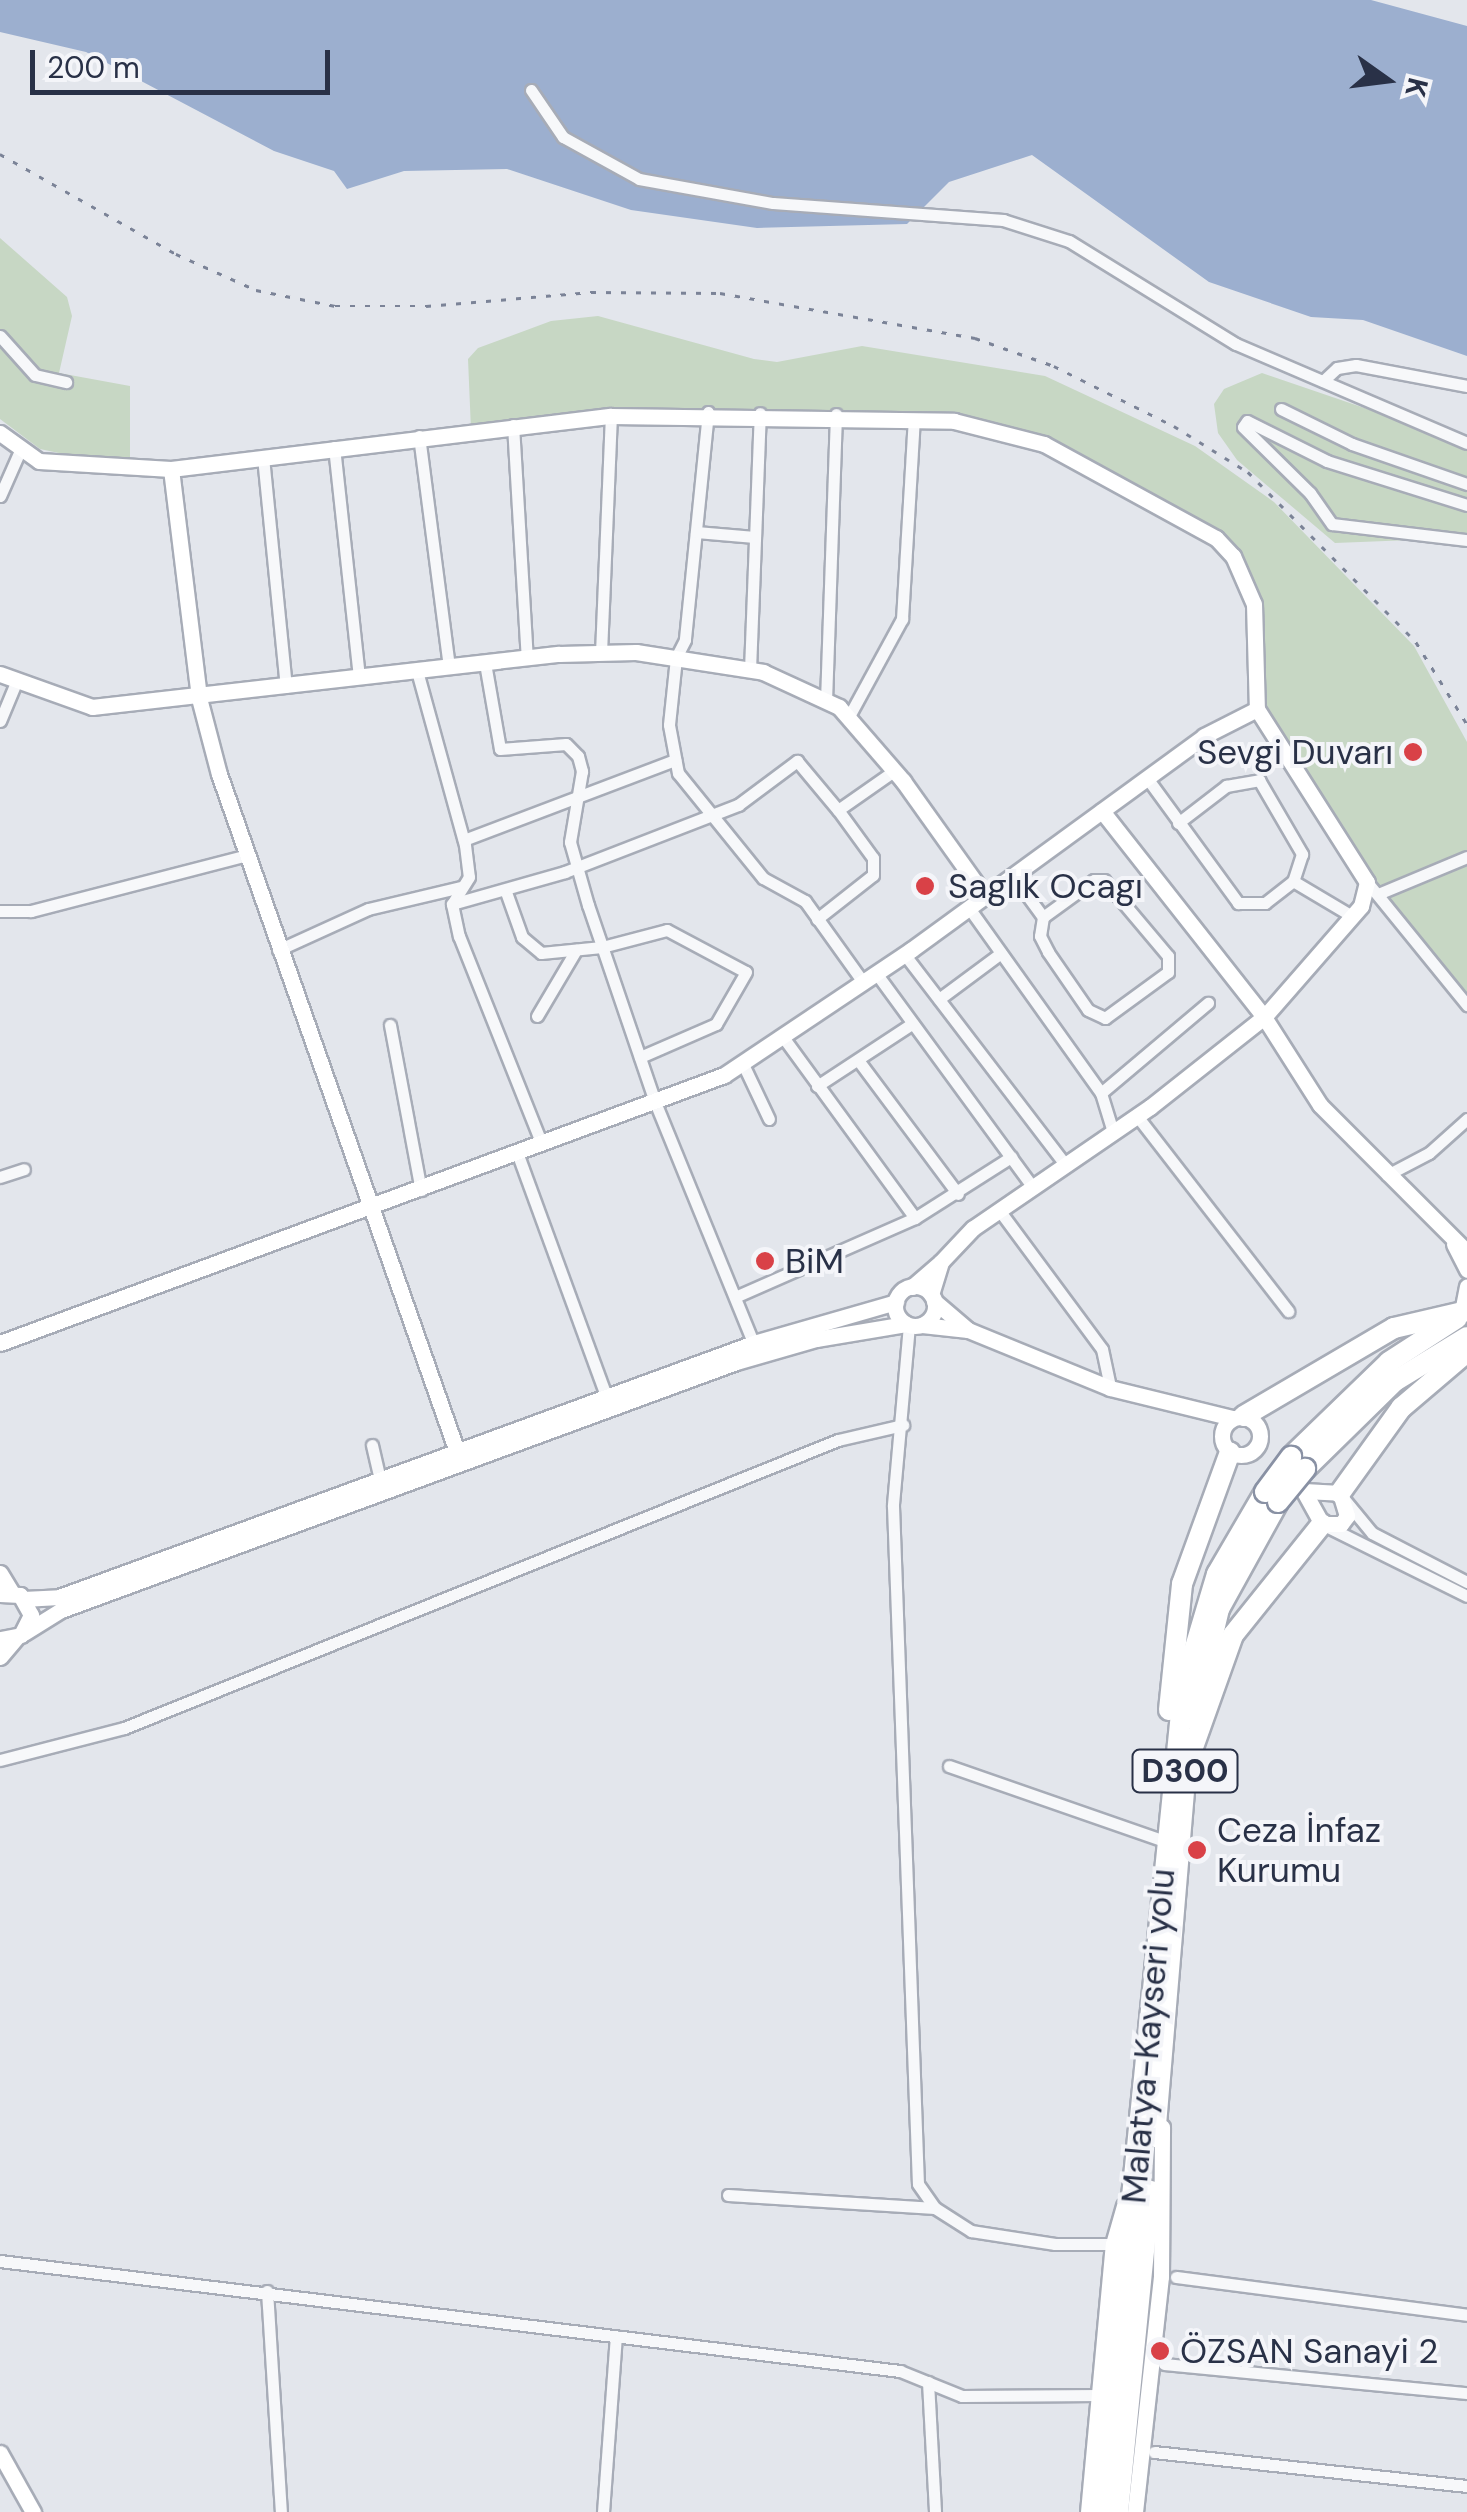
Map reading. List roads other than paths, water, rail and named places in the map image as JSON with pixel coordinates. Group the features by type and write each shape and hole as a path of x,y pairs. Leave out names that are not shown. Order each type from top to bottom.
{"highway":[{"path":"1238,1417 1394,1328 1464,1312"},
{"name":"Malatya-Kayseri yolu","path":"1100,2512 1140,2154 1164,1842 1184,1684 1204,1606 1236,1534 1298,1463 1389,1362 1464,1312"},
{"name":"D300","path":"1298,1463 1396,1381 1467,1337"},
{"path":"1340,1493 1400,1408 1467,1352"},
{"path":"1164,1842 1172,1646 1182,1584 1226,1443"},
{"name":"D300","path":"1118,2512 1186,1767 1219,1609 1272,1497"},
{"path":"1186,1767 1233,1635 1322,1524"}],"street":[{"path":"531,90 562,137 639,178 773,203 1003,220 1069,241 1236,344 1467,443"},
{"path":"0,336 34,376 66,382"},
{"path":"1323,381 1338,368 1356,365 1467,386"},
{"path":"1281,409 1352,444 1467,484"},
{"path":"708,412 685,640 676,658 669,725 675,760 710,816 763,878 805,902 910,1024 1032,1186"},
{"path":"0,433 20,452 60,465 171,469 513,425 708,412 836,414 983,425 1044,444 1216,538 1232,556 1254,604 1256,709 1372,888 1467,1005"},
{"path":"750,670 760,413"},
{"path":"826,702 836,414"},
{"path":"601,653 611,416"},
{"path":"848,718 902,618 914,419"},
{"path":"1467,505 1328,462 1246,421 1244,427 1310,493 1332,524 1467,540"},
{"path":"513,425 527,658"},
{"path":"418,436 449,667"},
{"path":"334,448 359,678"},
{"path":"0,496 20,452"},
{"path":"263,458 286,687"},
{"path":"171,469 198,698 278,950 367,1210 459,1458"},
{"path":"696,532 755,537"},
{"path":"0,674 92,707 601,653 676,658 750,670 826,702 848,718 894,770 986,896"},
{"path":"485,663 500,749 566,744 582,771 600,789"},
{"path":"417,671 464,840 469,877 452,904 542,1142"},
{"path":"0,720 17,680"},
{"path":"0,1343 518,1155 542,1142 656,1102 742,1062 905,954 1204,736 1256,709"},
{"path":"464,840 675,760"},
{"path":"452,904 506,892 738,805 798,761 874,858 874,875 817,919"},
{"path":"838,810 894,770"},
{"path":"582,771 570,842 576,864 656,1102 756,1349"},
{"path":"1147,778 1178,823 1238,903 1265,903 1293,881 1302,854 1259,780 1226,786 1178,823"},
{"path":"1102,811 1264,1017 1320,1105 1446,1232 1466,1260"},
{"path":"0,911 31,911 247,855"},
{"path":"13,1636 61,1610 382,1487 608,1402 896,1302 999,1210 1138,1116 1264,1017 1372,888 1467,857"},
{"path":"1013,876 1043,918 1040,936 1048,952 1088,1010 1105,1018 1168,972 1168,956 1104,880 1094,880 1043,918"},
{"path":"1293,881 1352,916"},
{"path":"278,950 368,910 461,887"},
{"path":"506,892 522,937 541,953 602,947 667,930 746,972 716,1024 640,1057"},
{"path":"969,908 1101,1092 1113,1132"},
{"path":"538,1016 576,950"},
{"path":"939,999 1002,952"},
{"path":"905,954 1065,1164"},
{"path":"1101,1092 1208,1003"},
{"path":"390,1024 421,1190"},
{"path":"817,1086 910,1024"},
{"path":"783,1037 915,1218"},
{"path":"858,1060 958,1194"},
{"path":"742,1062 768,1119"},
{"path":"1138,1116 1288,1311"},
{"path":"1388,1174 1429,1153 1467,1119"},
{"path":"518,1155 608,1402"},
{"path":"735,1297 915,1218 1011,1157"},
{"path":"0,1177 24,1168"},
{"path":"999,1210 1102,1349 1110,1388"},
{"path":"912,1325 934,1314 933,1298 941,1262"},
{"path":"1464,1312 1467,1286"},
{"path":"912,1287 933,1298 968,1330"},
{"path":"896,1302 912,1325 893,1506 914,1963 914,2154 918,2184 936,2208 987,2236 1112,2244"},
{"path":"756,1349 866,1328 912,1325 968,1330 1110,1388 1238,1417 1261,1432 1254,1450"},
{"path":"1196,1410 1226,1443 1254,1450 1269,1462"},
{"path":"1226,1443 1238,1417"},
{"path":"0,1760 124,1728 838,1440 903,1425"},
{"path":"372,1445 382,1487"},
{"path":"12,1595 58,1596 382,1487"},
{"path":"1467,1582 1372,1533 1340,1493 1304,1492 1322,1524 1467,1596"},
{"path":"1322,1524 1341,1524 1346,1516 1340,1493"},
{"path":"0,1573 12,1595 31,1615 0,1658"},
{"path":"949,1766 1164,1842"},
{"path":"1135,2512 1161,2277 1162,2059"},
{"path":"1088,2512 1112,2244 1140,2154"},
{"path":"728,2195 936,2208"},
{"path":"0,2262 268,2291 900,2371 962,2396 1099,2395"},
{"path":"1176,2277 1467,2315"},
{"path":"268,2291 281,2512"},
{"path":"603,2512 616,2336"},
{"path":"1164,2364 1467,2394"},
{"path":"928,2382 936,2512"},
{"path":"1154,2452 1467,2486"},
{"path":"0,2453 32,2512"}],"water":[{"path":"0,0 1371,0 1467,26 1467,356 1363,320 1311,317 1209,282 1032,155 949,182 907,224 757,228 631,210 507,169 404,171 347,189 334,171 274,151 86,52 0,32"}],"railway":[{"path":"0,154 176,254 256,290 335,306 426,306 591,292 720,293 975,338 1054,366 1174,426 1248,472 1416,642 1467,724"}],"place":[{"name":"Sevgi Duvarı","path":"1413,752"},
{"name":"Saglık Ocagı","path":"925,886"},
{"name":"BiM","path":"765,1261"},
{"name":"Ceza İnfaz Kurumu","path":"1197,1850"},
{"name":"ÖZSAN Sanayi 2","path":"1160,2351"}]}
